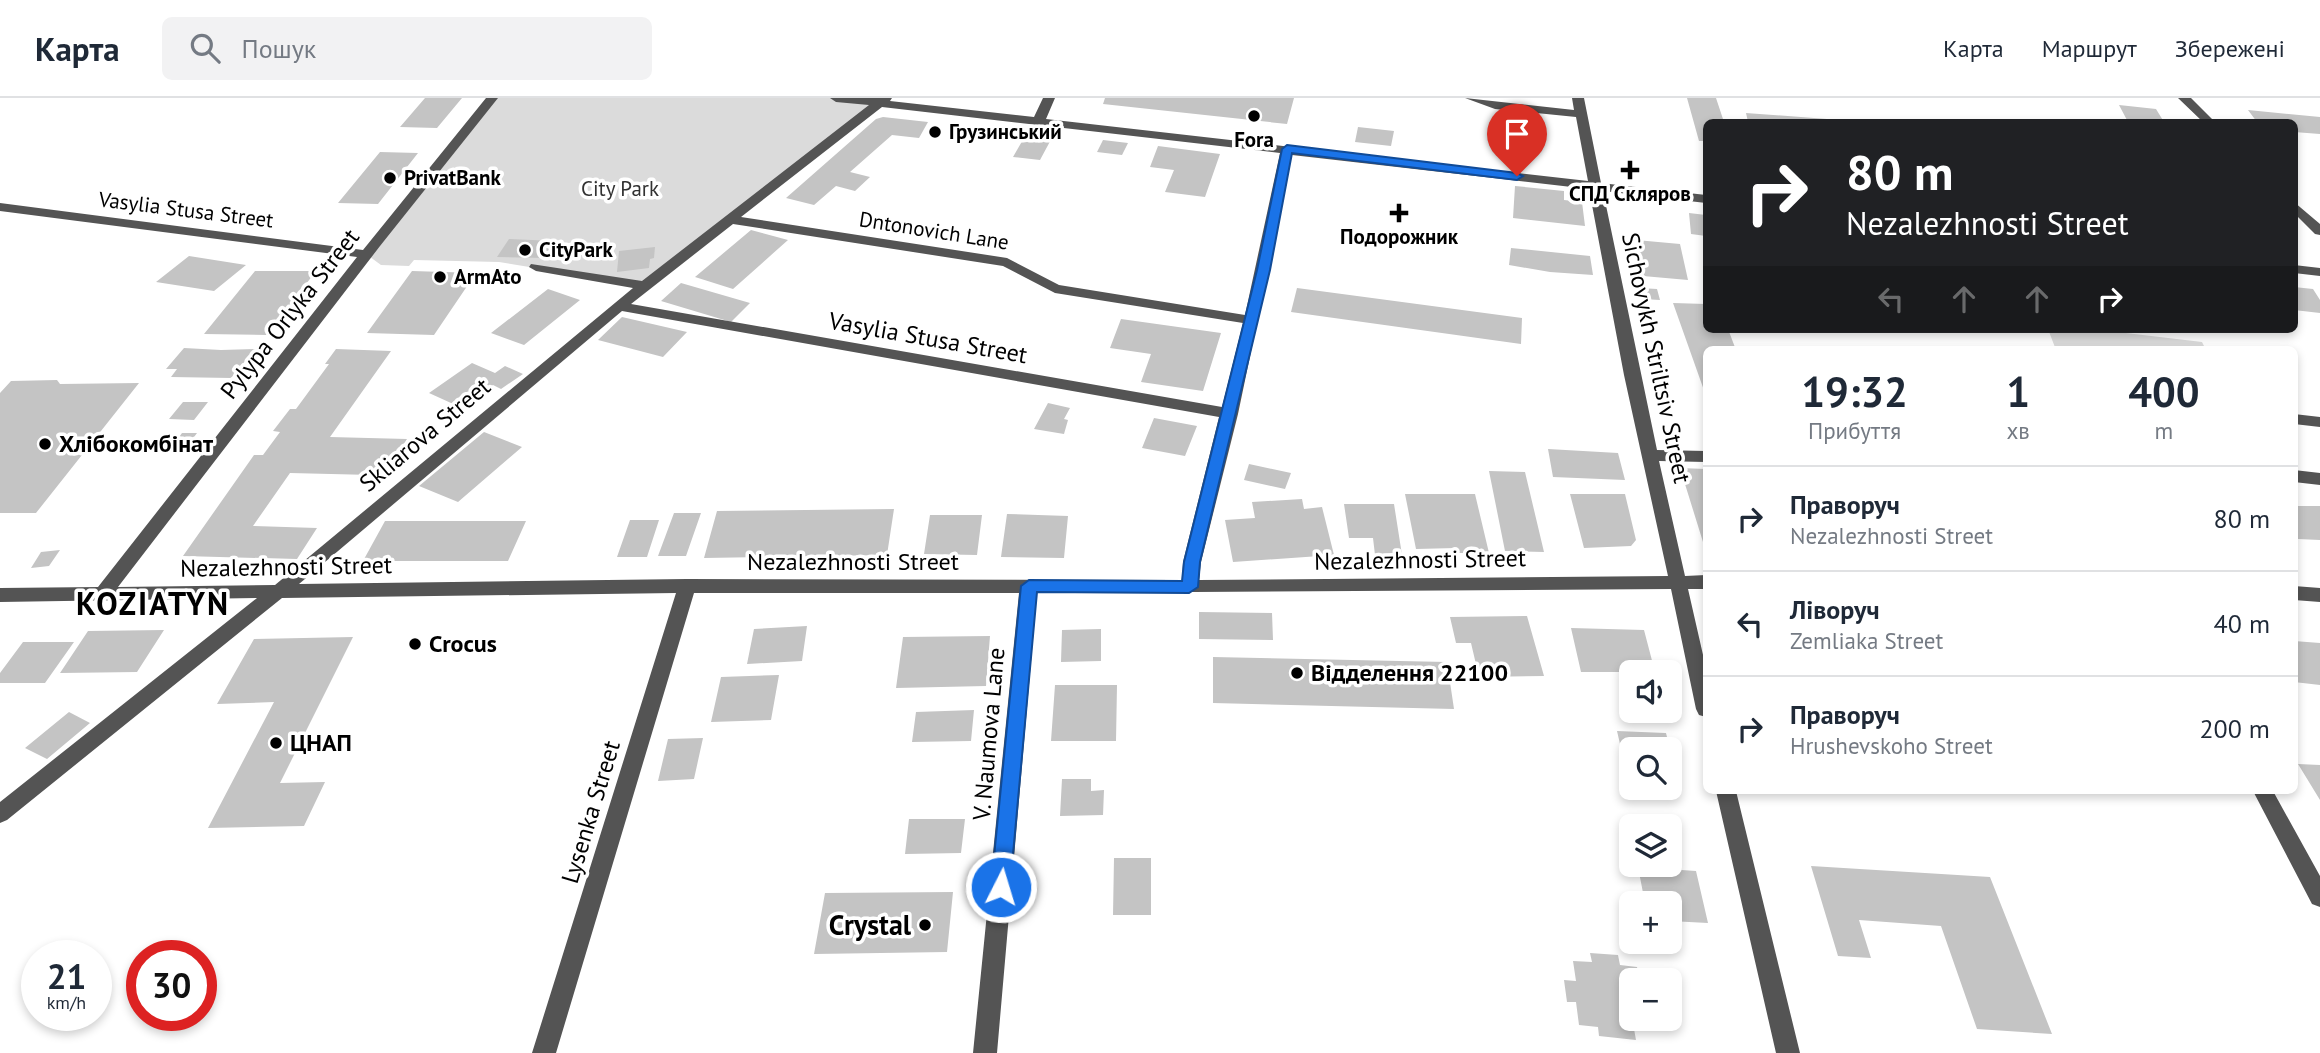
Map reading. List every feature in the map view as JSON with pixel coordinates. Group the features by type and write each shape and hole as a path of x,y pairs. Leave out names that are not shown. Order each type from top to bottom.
{"street":[{"name":"Pylypa Orlyka Street","path":"102,594 366,254 492,98"},
{"path":"836,98 883,100 1703,199"},
{"path":"1039,120 1049,98"},
{"path":"1471,98 1495,105 1580,114"},
{"name":"Sichovykh Striltsiv Street","path":"1578,98 1593,185 1649,455 1703,696"},
{"path":"2184,98 2206,119"},
{"name":"Skliarova Street","path":"0,814 279,591 619,306 883,100"},
{"path":"1339,155 1343,141"},
{"path":"1189,587 1192,562 1230,414 1287,149"},
{"name":"Vasylia Stusa Street","path":"0,207 366,254"},
{"path":"2298,210 2320,231"},
{"name":"Dntonovich Lane","path":"729,219 1006,262 1016,265 1044,286 1055,289 1251,320"},
{"path":"536,267 645,286"},
{"path":"2298,269 2320,272"},
{"name":"Vasylia Stusa Street","path":"619,306 1230,414"},
{"path":"2298,419 2320,422"},
{"path":"1649,455 1703,456"},
{"path":"2298,477 2320,480"},
{"name":"Nezalezhnosti Street","path":"0,596 687,586 1189,587 1703,582"},
{"name":"Lysenka Street","path":"544,1053 687,586"},
{"name":"V. Naumova Lane","path":"985,1053 1029,586"},
{"path":"2298,593 2320,595"},
{"path":"1727,794 1788,1053"},
{"path":"2265,794 2320,897"}],"green space":[{"name":"City Park","path":"492,98 836,98 880,103 645,286 499,262 414,260 409,266 381,265 366,254"},
{"path":"2050,333 2126,333 2202,342 2204,346 2054,346"}],"building":[{"path":"425,98 462,98 437,128 400,127"},
{"path":"1105,98 1294,98 1287,124 1103,104"},
{"path":"1687,98 1716,98 1723,119 1703,119 1703,141 1699,141"},
{"path":"2119,105 2156,109 2162,119 2126,119"},
{"path":"2248,110 2320,117 2320,134 2298,132 2298,119 2255,119"},
{"path":"1746,113 1827,119 1747,119"},
{"path":"883,117 928,122 919,138 892,135 850,172 870,177 855,191 836,186 814,205 786,198 876,119"},
{"path":"1358,127 1394,131 1391,146 1355,142"},
{"path":"1028,131 1054,134 1040,160 1013,157"},
{"path":"1103,140 1128,143 1122,155 1097,152"},
{"path":"1158,146 1220,154 1205,197 1165,192 1174,170 1150,167"},
{"path":"380,152 418,153 378,204 338,203"},
{"path":"1515,186 1564,191 1564,200 1582,202 1585,226 1513,218"},
{"path":"1689,213 1703,215 1703,236 1691,234"},
{"path":"751,230 788,240 733,289 695,277"},
{"name":"CityPark","path":"509,239 555,241 544,258 497,257"},
{"path":"1636,240 1680,244 1688,280 1643,276"},
{"path":"655,247 649,268 617,272 619,251"},
{"path":"1511,248 1590,256 1593,275 1550,272 1509,265"},
{"path":"189,256 246,265 214,291 156,282"},
{"path":"255,271 316,271 267,335 204,334"},
{"path":"412,271 476,273 434,335 367,333"},
{"path":"681,283 750,303 731,322 661,301"},
{"path":"2298,287 2313,289 2320,300 2320,313 2298,310"},
{"path":"1297,288 1522,318 1521,344 1291,312"},
{"path":"1640,288 1657,289 1660,300 1643,299"},
{"path":"548,289 580,300 524,345 491,333"},
{"path":"1673,303 1703,304 1703,333 1730,333 1734,346 1703,346 1703,388"},
{"path":"622,317 687,332 663,357 598,340"},
{"path":"1121,319 1221,333 1203,391 1141,382 1151,354 1110,348"},
{"path":"184,348 255,349 231,378 171,377 177,369 166,369"},
{"path":"336,349 391,351 330,437 407,439 395,458 384,457 372,475 290,473 253,526 317,528 297,559 183,556 254,455 263,455 280,432 273,431 290,409 296,409 329,364 325,364"},
{"path":"472,363 495,373 505,366 523,374 501,389 493,385 462,408 429,393"},
{"name":"Хлібокомбінат","path":"57,380 60,384 139,383 36,513 0,513 0,393 11,381"},
{"path":"183,402 208,402 194,420 169,419"},
{"path":"1048,403 1070,408 1064,419 1068,420 1064,434 1034,429"},
{"path":"1154,418 1197,426 1185,456 1142,448"},
{"path":"484,432 522,447 458,502 419,486"},
{"path":"182,433 197,433 189,444 174,444"},
{"path":"1548,449 1618,453 1625,480 1553,477"},
{"path":"1249,464 1291,473 1285,489 1244,480"},
{"path":"1680,468 1703,469 1703,542"},
{"path":"1489,471 1525,472 1544,552 1505,551"},
{"path":"1405,494 1475,494 1489,553 1457,553 1456,548 1416,549"},
{"path":"1570,494 1625,494 1636,540 1631,546 1584,548"},
{"path":"1302,499 1304,509 1322,507 1334,555 1233,562 1225,520 1255,518 1252,502"},
{"path":"1344,504 1394,504 1402,555 1375,555 1373,538 1349,538"},
{"path":"2298,506 2320,506 2320,540 2298,539"},
{"path":"894,509 887,555 704,558 717,511"},
{"path":"674,513 701,513 686,556 658,556"},
{"path":"1007,514 1068,516 1064,558 1001,557"},
{"path":"930,515 982,515 977,555 924,554"},
{"path":"630,520 659,520 647,557 617,557"},
{"path":"385,521 526,521 508,561 363,561"},
{"path":"60,550 49,566 31,568 41,552"},
{"path":"1199,612 1272,613 1273,640 1199,639"},
{"path":"1527,616 1544,676 1479,677 1471,643 1456,643 1450,617"},
{"path":"807,626 802,661 747,664 754,629"},
{"path":"1571,628 1644,630 1652,660 1619,660 1619,672 1581,672"},
{"path":"1101,629 1101,661 1061,662 1062,630"},
{"path":"164,630 137,672 60,673 88,631"},
{"path":"990,636 986,686 896,688 903,637"},
{"name":"ЦНАП","path":"353,637 280,783 325,782 304,826 208,828 274,702 217,704 254,639"},
{"path":"2298,641 2320,643 2320,685 2298,682"},
{"path":"23,642 74,642 45,683 0,683 0,673"},
{"path":"1213,657 1447,662 1454,709 1213,703"},
{"path":"779,675 771,720 711,722 721,677"},
{"path":"1055,685 1117,685 1116,741 1051,741"},
{"path":"974,710 971,741 912,742 916,712"},
{"path":"69,712 90,723 47,759 25,748"},
{"path":"1617,731 1666,733 1667,737 1619,737 1619,740"},
{"path":"703,738 694,779 658,781 668,739"},
{"path":"2298,764 2320,765 2320,800"},
{"path":"1062,779 1091,779 1091,791 1104,790 1103,815 1060,816"},
{"path":"909,819 965,819 961,853 905,854"},
{"path":"1114,858 1151,858 1151,915 1113,915"},
{"path":"1811,866 1990,877 2052,1034 1977,1029 1941,926 1859,920 1871,958 1838,956"},
{"path":"1682,870 1696,871 1708,923 1682,922 1682,891 1643,891 1640,877 1682,877"},
{"path":"953,892 947,952 814,954 825,893"},
{"path":"1590,953 1618,955 1620,965 1637,967 1619,968 1619,1031 1634,1031 1636,1040 1599,1036 1598,1027 1579,1025 1576,1002 1567,1002 1564,980 1576,981 1573,961 1592,962"}],"place":[{"name":"Fora","path":"1254,116"},
{"name":"Грузинський","path":"935,132"},
{"name":"СПД Скляров","path":"1630,170"},
{"name":"PrivatBank","path":"390,178"},
{"name":"Подорожник","path":"1399,213"},
{"name":"CityPark","path":"525,250"},
{"name":"ArmAto","path":"440,277"},
{"name":"Хлібокомбінат","path":"45,444"},
{"name":"Crocus","path":"415,644"},
{"name":"Відделення 22100","path":"1297,673"},
{"name":"ЦНАП","path":"276,743"},
{"name":"Crystal","path":"925,925"}],"district":[{"name":"KOZIATYN","path":"153,604"}],"route":[{"path":"1001,887 1029,586 1189,587 1192,562 1263,270 1287,149 1517,176"}]}
